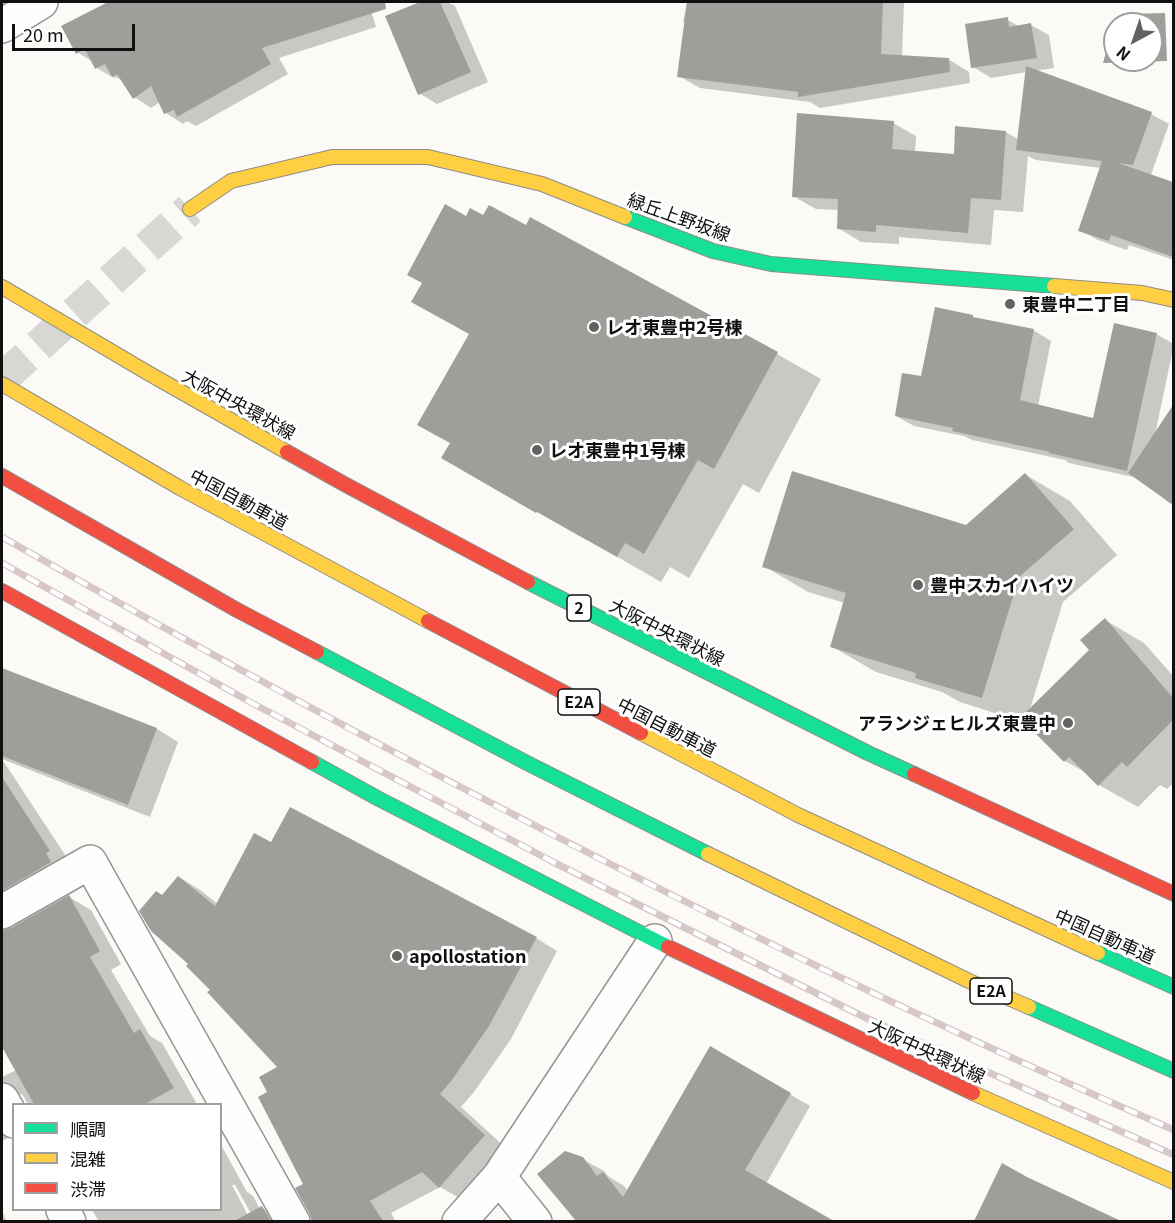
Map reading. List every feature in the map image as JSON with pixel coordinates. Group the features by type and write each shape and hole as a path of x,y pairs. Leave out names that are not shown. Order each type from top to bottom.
{"main road":[{"name":"緑丘上野坂線","path":"190,210 231,181 332,157 428,157 542,184 713,251 771,264 1142,293 1173,300"},
{"name":"大阪中央環状線","path":"2,287 148,373 346,484 546,591 868,753 1173,894"},
{"name":"中国自動車道","path":"2,384 180,488 537,680 798,815 1173,987"},
{"name":"E2A","path":"2,476 237,610 670,836 969,981 1173,1071"},
{"name":"大阪中央環状線","path":"2,591 379,799 655,941 998,1105 1173,1182"}],"street":[{"path":"2,26 41,2"},
{"path":"2,912 90,862 292,1221"},
{"path":"459,1221 499,1178 655,941"},
{"path":"2,1100 12,1118"},
{"path":"499,1178 535,1221"}],"building":[{"path":"108,2 385,2 386,9 262,48 271,64 177,117 174,110 164,114 151,86 133,99 117,74 112,77 105,64 95,69 85,49 76,54 61,26"},
{"path":"420,2 440,2 471,72 418,95 385,16"},
{"path":"687,2 883,2 881,54 949,58 950,72 798,97 798,92 677,77"},
{"path":"1163,13 1165,13 1167,61 1163,61"},
{"path":"1008,17 1009,27 1031,23 1037,58 971,68 965,24"},
{"path":"1026,66 1152,112 1133,165 1118,163 1173,182 1173,257 1111,235 1109,241 1078,231 1102,161 1016,150"},
{"path":"797,113 894,121 892,149 954,154 955,126 1006,131 1001,200 971,198 968,233 876,225 876,232 837,229 838,199 792,197"},
{"path":"445,204 466,216 470,208 483,215 489,205 526,225 530,217 778,352 714,469 698,460 644,554 625,543 617,557 536,513 441,458 450,443 417,425 469,334 411,302 422,283 407,275"},
{"path":"935,307 1034,329 1020,400 1093,418 1114,323 1157,333 1127,471 895,416 902,373 921,376"},
{"path":"1173,405 1173,505 1128,473"},
{"name":"豊中スカイハイツ","path":"792,471 966,525 1025,473 1074,529 1019,577 982,698 915,678 916,673 830,647 846,593 762,567"},
{"path":"1105,618 1173,698 1173,720 1127,767 1122,762 1098,786 1069,757 1064,762 1032,730 1045,718 1026,712 1089,650 1080,640"},
{"path":"2,668 157,728 128,805 2,756"},
{"path":"2,777 50,851 46,853 51,862 2,891"},
{"path":"290,807 537,937 489,1026 440,1094 485,1135 439,1188 422,1172 370,1201 383,1221 312,1221 295,1188 303,1184 258,1097 267,1092 259,1077 277,1067 207,992 210,990 186,966 188,964 151,931 139,911 156,891 162,895 178,876 215,906 254,833 271,842"},
{"path":"69,895 100,951 90,957 134,1033 140,1029 174,1088 147,1103 33,1103 2,1047 2,931"},
{"path":"710,1046 791,1093 745,1170 834,1221 576,1221 537,1174 565,1151 583,1157 597,1176 603,1172 623,1197"},
{"path":"1002,1163 1027,1177 1121,1221 974,1221"},
{"path":"262,1206 271,1221 234,1221"}],"tunnel":[{"path":"2,379 190,209"}],"railway":[{"path":"2,537 289,696 580,849 875,994 1174,1130"},
{"path":"2,563 252,703 555,863 864,1017 1174,1155"}],"traffic: fast":[{"path":"625,217 713,251 771,264 1054,286"},
{"path":"528,582 914,774"},
{"path":"317,652 525,762 708,854"},
{"path":"312,762 379,799 668,947"},
{"path":"1098,953 1174,987"},
{"path":"1029,1007 1174,1071"}],"traffic: slow":[{"path":"190,209 231,181 332,157 428,157 542,184 625,217"},
{"path":"1054,286 1142,293 1174,300"},
{"path":"2,287 287,452"},
{"path":"2,384 180,488 428,621"},
{"path":"641,733 798,815 1098,953"},
{"path":"708,854 969,981 1029,1007"},
{"path":"973,1093 1174,1182"}],"traffic: jam":[{"path":"287,452 528,582"},
{"path":"2,476 237,610 317,652"},
{"path":"2,591 312,762"},
{"path":"428,621 641,733"},
{"path":"914,774 1174,894"},
{"path":"668,947 973,1093"}],"place":[{"name":"東豊中二丁目","path":"1010,304"},
{"name":"レオ東豊中2号棟","path":"594,327"},
{"name":"レオ東豊中1号棟","path":"537,450"},
{"name":"豊中スカイハイツ","path":"918,585"},
{"name":"アランジェヒルズ東豊中","path":"1068,723"},
{"name":"apollostation","path":"397,956"}]}
